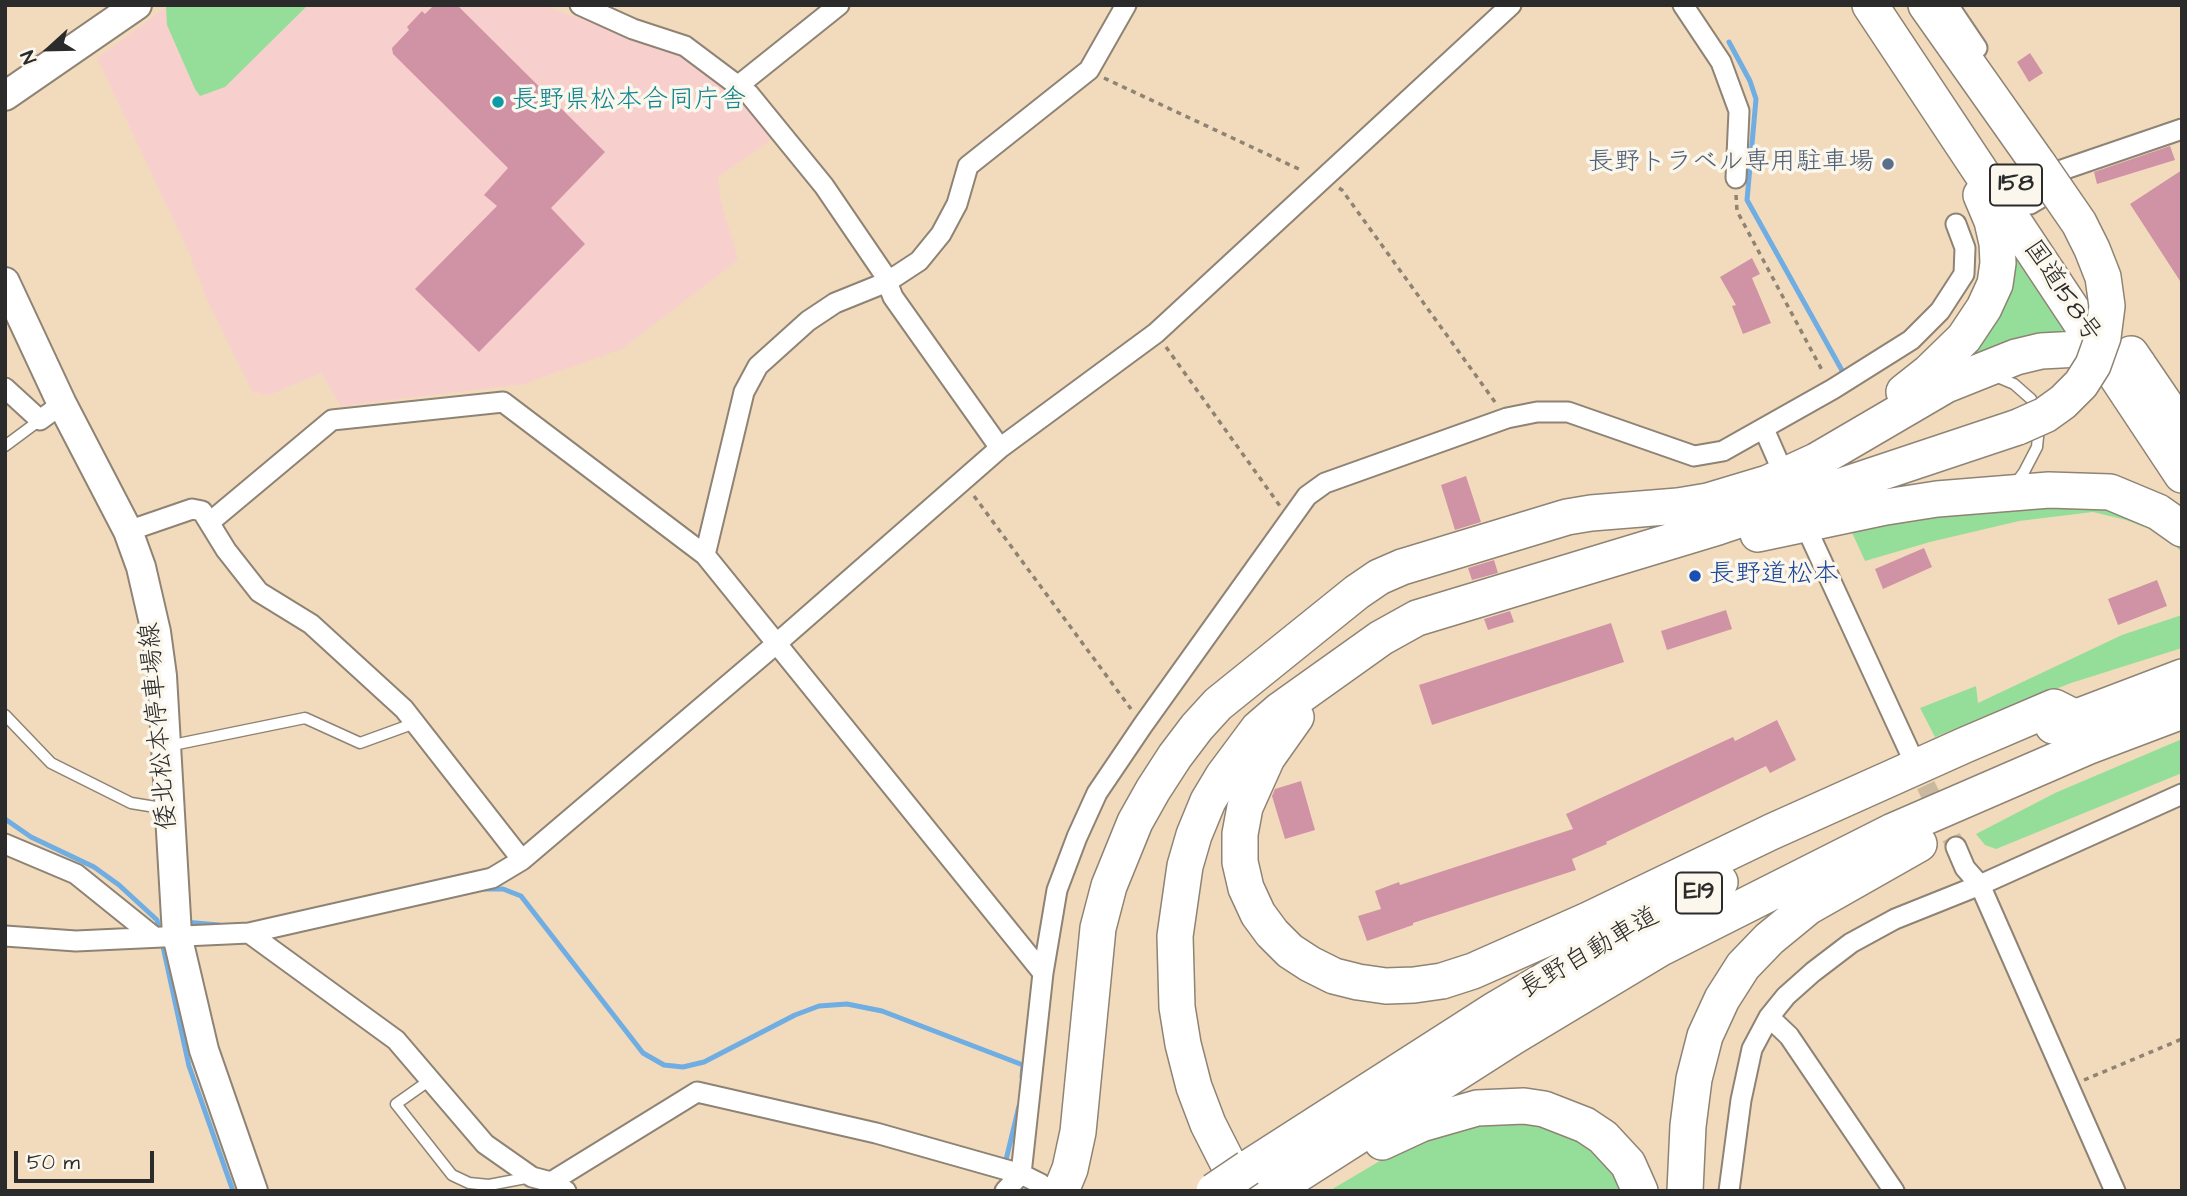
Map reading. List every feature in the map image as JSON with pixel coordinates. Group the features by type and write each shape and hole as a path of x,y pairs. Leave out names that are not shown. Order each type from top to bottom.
{"highway":[{"name":"国道158号","path":"1870,5 2182,475"},
{"name":"国道158号","path":"1895,5 2182,429"},
{"path":"1254,1183 1208,1124 1194,1087 1183,1044 1175,970 1175,936 1185,866 1194,835 1208,801 1239,752 1258,729 1288,704 1381,638 1417,618 1718,527 2018,427 2045,415 2063,402 2081,384 2093,365 2103,337 2107,306 2103,277 2092,249 2049,168 1926,5"},
{"path":"1816,461 1928,373 1964,338 1984,308 1995,284 1998,263 1992,221 1982,197 1940,125 1920,81"},
{"path":"1051,1187 1070,1169 1079,1132 1098,928 1110,886 1135,822 1175,756 1218,705 1378,577 1402,567 1567,517 1707,501 1768,483 1816,461 1947,385 2016,357 2061,349 2101,352 2138,364"},
{"path":"1583,568 1886,507 2008,492 2110,492 2158,512 2182,529"},
{"path":"1217,1191 1191,1135 1166,1052 1159,1012 1155,937 1166,862 1175,828 1189,797 1221,744 1239,719 1338,608"},
{"path":"1381,638 1324,687 1283,733 1255,780 1245,807 1240,834 1240,862 1246,888 1258,914 1290,951 1334,976 1386,986 1442,981 1473,971 1576,926 1771,832 1978,739 2054,708 2074,717"},
{"name":"長野自動車道","path":"1254,1183 1496,1009 1645,921 1870,806 2074,717 2182,677"},
{"name":"長野自動車道","path":"1217,1191 1254,1183 1513,1037 1661,948 1800,877 1905,826 2087,747 2182,711"},
{"path":"1685,1191 1688,1126 1694,1079 1705,1036 1722,999 1743,966 1769,939 1808,907 1885,862 1992,806 2182,720"},
{"path":"1300,1191 1356,1156 1409,1129 1451,1114 1500,1106 1545,1109 1585,1125 1616,1149 1628,1164 1640,1191"}],"main road":[{"path":"5,96 137,5"},
{"name":"倭北松本停車場線","path":"5,282 51,412 128,530 141,567 156,632 162,676 168,809 165,936 253,1191"}],"street":[{"path":"580,5 634,29 685,46 750,94 824,186 887,282 893,297 1000,448"},
{"path":"738,85 839,5"},
{"path":"705,555 744,392 758,366 808,321 835,303 887,282 919,261 941,234 957,204 968,166 1089,70 1126,5"},
{"path":"5,936 76,941 249,933 492,878 522,860 964,482 1000,448 1156,333 1511,5"},
{"path":"1683,5 1721,62 1740,111 1736,178"},
{"path":"1948,5 2049,168 2063,184 2029,204"},
{"path":"2049,168 2182,129"},
{"path":"1005,1191 1021,1174 1043,973 1057,890 1077,837 1097,793 1307,496 1325,483 1507,418 1537,412 1567,412 1694,456 1723,451 1833,390 1910,340 1940,310 1964,274 1965,248 1956,224"},
{"path":"5,388 51,412"},
{"path":"210,522 332,420 503,402 705,555 1043,973"},
{"path":"1764,429 1778,461"},
{"path":"128,530 192,509 202,510 226,550 259,592 311,624 404,709 522,860"},
{"path":"1811,538 1911,755"},
{"path":"1729,1191 1741,1100 1752,1049 1769,1017 1786,996 1812,972 1851,943 1895,919 1980,885 2182,794"},
{"path":"5,844 76,874 165,936"},
{"path":"1956,847 1965,868 1980,885 2115,1191"},
{"path":"249,933 396,1040 485,1144 550,1183 696,1093 876,1133 1021,1174 1051,1187"},
{"path":"1769,1017 1789,1037 1894,1191"}],"lane":[{"path":"1947,385 1997,375 2014,384 2031,399 2040,416 2037,447 2024,472 2008,492"},
{"path":"5,446 51,412"},
{"path":"5,715 51,763 131,803 168,809"},
{"path":"166,747 306,718 360,743 415,723"},
{"path":"430,1080 396,1104 452,1175 469,1183 489,1185 550,1183"}],"path":[{"path":"1089,70 1342,190 1507,418"},
{"path":"1736,178 1737,211 1833,390"},
{"path":"1156,333 1290,519"},
{"path":"964,482 1143,725"},
{"path":"2069,1087 2182,1039"}],"shaded area":[{"path":"169,5 542,5 662,48 690,61 740,97 772,133 771,140 718,177 721,201 738,260 622,349 524,384 341,406 321,373 267,396 253,393 207,300 190,255 97,58"}],"green space":[{"path":"308,5 225,87 200,96 167,25 166,7"},
{"path":"2014,249 2080,339 1968,366 1970,342"},
{"path":"2075,497 2139,510 2158,522 2182,545 2182,553 2167,536 2126,520 2093,512 2019,521 1865,561 1849,526 1897,514 2027,499"},
{"path":"2182,615 2182,648 2071,683 1935,737 1920,708 1976,686 1978,703 2122,635"},
{"path":"2182,739 2182,773 1996,849 1985,845 1976,834 2055,793"},
{"path":"1528,1116 1597,1147 1625,1191 1329,1191 1395,1152 1444,1128"}],"building":[{"path":"434,5 457,5 605,152 551,208 585,244 479,352 415,289 497,206 484,195 508,168 393,54 392,48 409,30 407,27 422,11 425,14"},
{"path":"2030,53 2043,73 2029,82 2017,62"},
{"path":"2170,146 2175,160 2097,184 2094,172"},
{"path":"2182,170 2182,284 2130,204"},
{"path":"1752,258 1760,274 1752,278 1771,323 1743,334 1732,306 1736,305 1720,277"},
{"path":"1466,476 1481,522 1455,530 1441,485"},
{"path":"1924,548 1932,567 1883,589 1875,569"},
{"path":"1494,560 1498,573 1472,580 1468,568"},
{"path":"2157,580 2167,606 2118,625 2108,599"},
{"path":"1726,610 1732,629 1667,650 1661,631"},
{"path":"1510,611 1514,622 1488,630 1484,619"},
{"path":"1611,623 1624,662 1432,725 1419,685"},
{"path":"1777,720 1796,760 1770,773 1766,766 1572,859 1576,870 1413,923 1367,941 1358,916 1381,909 1375,891 1573,829 1566,814 1733,737 1735,741"},
{"path":"1301,781 1315,830 1285,839 1272,796 1275,789"}],"waterway":[{"path":"1729,42 1750,81 1756,99 1747,200 1844,374"},
{"path":"5,819 31,837 94,867 119,885 157,920 160,932"},
{"path":"483,889 503,889 521,896 643,1053 664,1065 683,1067 704,1062 795,1015 819,1006 847,1004 882,1011 1023,1065 1022,1077"},
{"path":"184,922 219,925"},
{"path":"162,942 189,1066 233,1191"},
{"path":"1005,1164 1019,1106"}],"tunnel":[{"path":"1913,759 1956,847"}],"place":[{"name":"長野県松本合同庁舎","path":"498,102"},
{"name":"長野トラベル専用駐車場","path":"1888,164"},
{"name":"長野道松本","path":"1695,576"}]}
